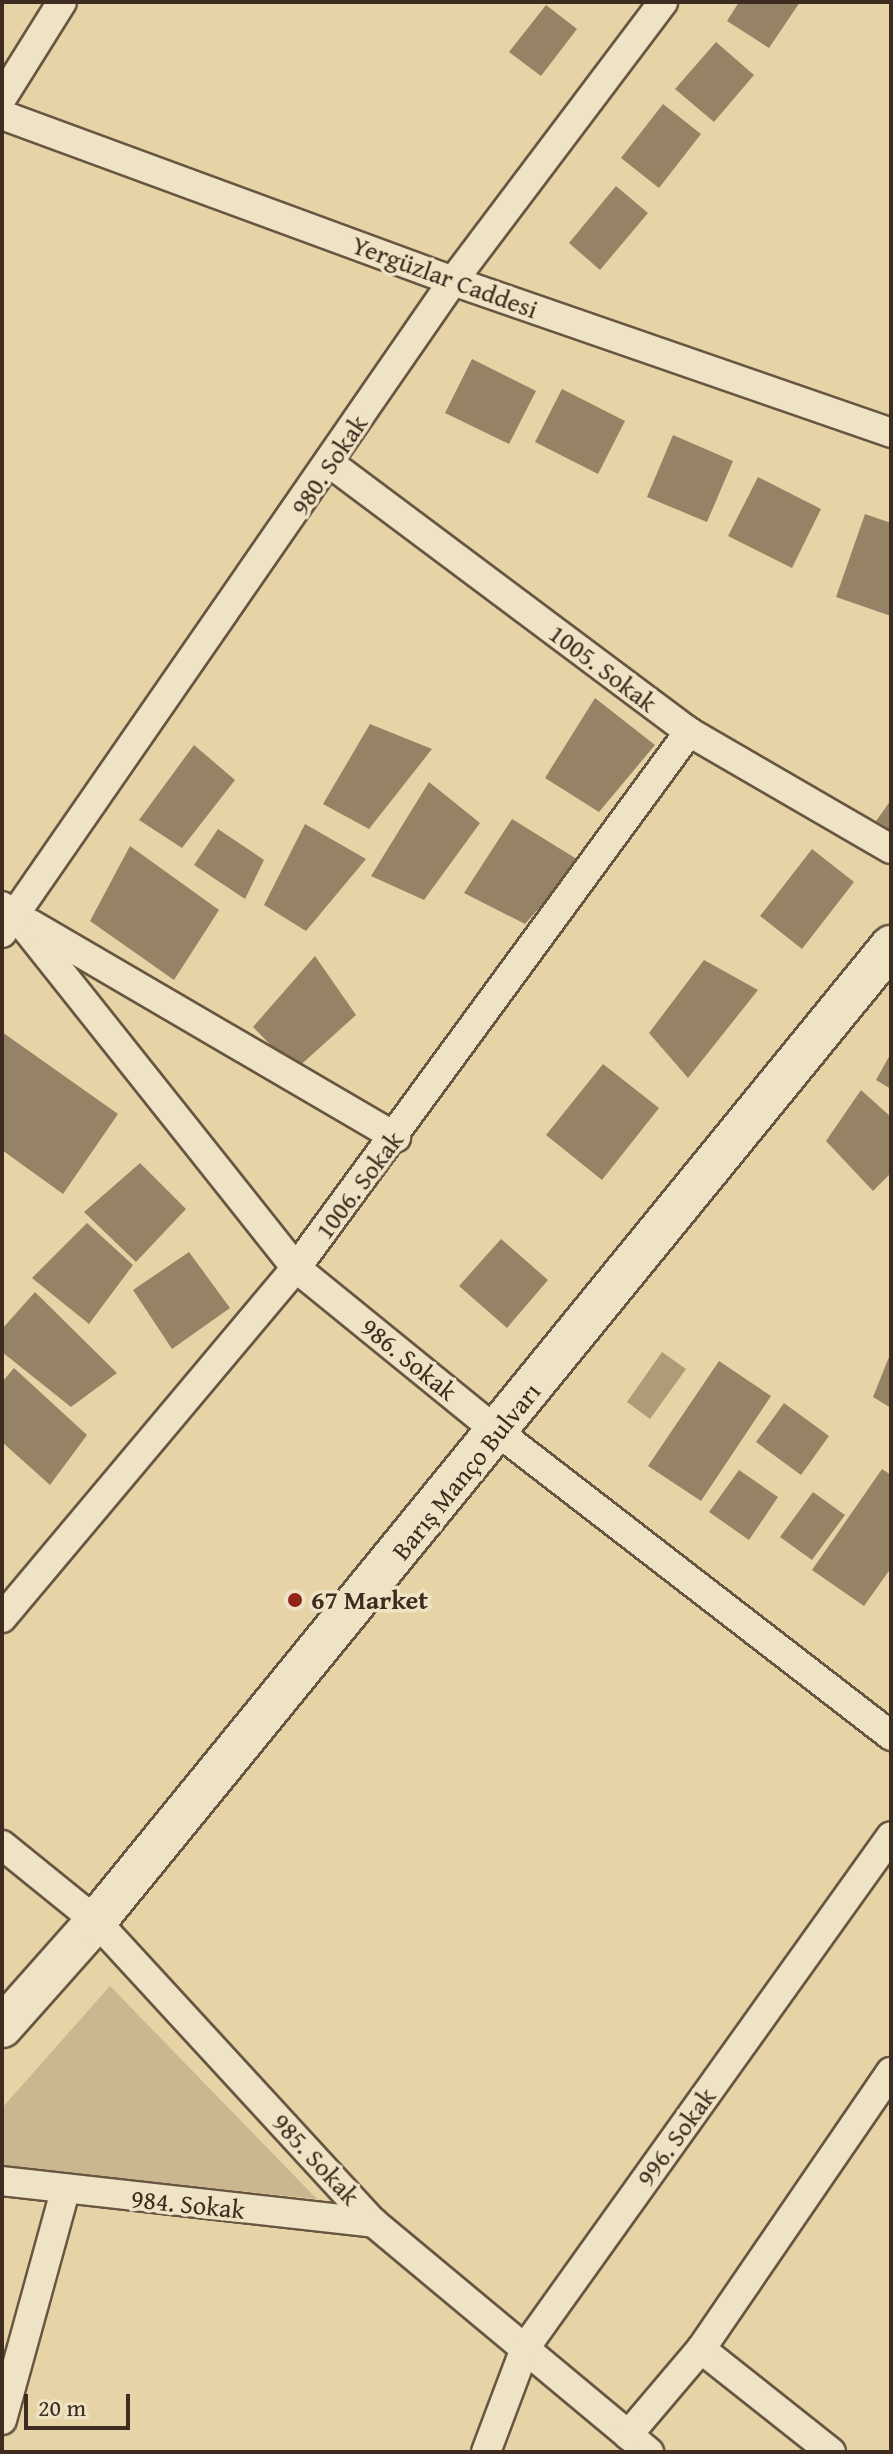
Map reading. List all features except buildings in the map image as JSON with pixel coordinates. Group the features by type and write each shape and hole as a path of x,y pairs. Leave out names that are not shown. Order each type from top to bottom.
{"main road":[{"name":"Barış Manço Bulvarı","path":"2,2027 96,1921 498,1432 891,946"}],"street":[{"path":"2,98 62,2"},
{"name":"980. Sokak","path":"7,918 331,464 453,281 663,2"},
{"name":"Yergüzlar Caddesi","path":"2,115 453,281 891,433"},
{"name":"1005. Sokak","path":"331,464 689,732 891,849"},
{"name":"1006. Sokak","path":"2,1618 296,1268 396,1137 689,732"},
{"path":"7,918 396,1137"},
{"name":"986. Sokak","path":"7,918 296,1268 498,1432 888,1727"},
{"name":"996. Sokak","path":"486,2452 525,2348 891,1836"},
{"name":"985. Sokak","path":"2,1845 96,1921 374,2223 639,2443"},
{"path":"639,2443 891,2072"},
{"name":"984. Sokak","path":"2,2181 65,2191 374,2223"},
{"path":"2,2420 65,2191"},
{"path":"701,2349 831,2452"}],"shaded area":[{"path":"662,1352 686,1369 650,1419 627,1402"},
{"path":"110,1986 317,2199 2,2166 2,2108"}],"place":[{"name":"67 Market","path":"295,1600"}]}
